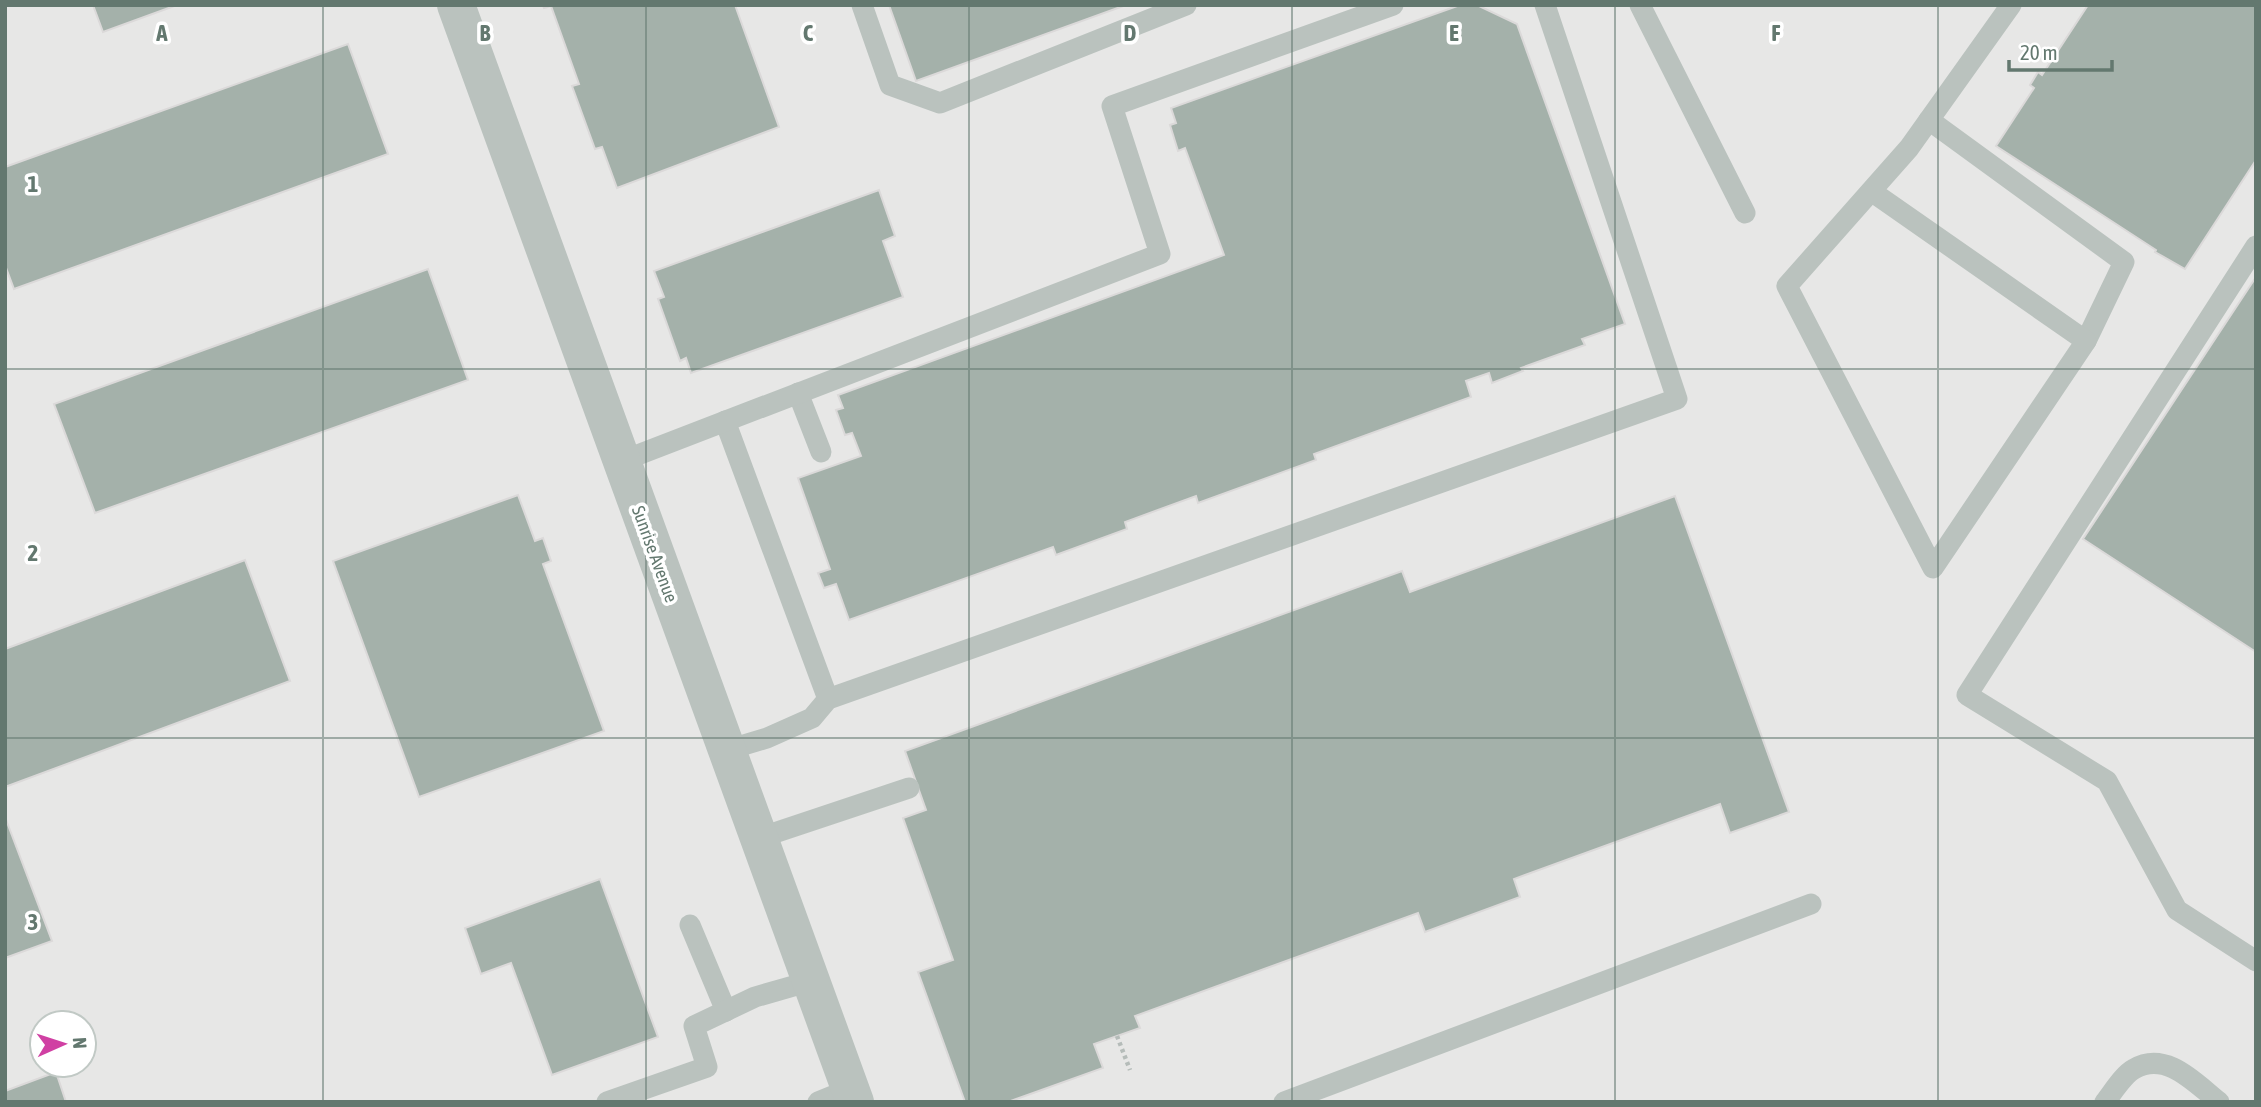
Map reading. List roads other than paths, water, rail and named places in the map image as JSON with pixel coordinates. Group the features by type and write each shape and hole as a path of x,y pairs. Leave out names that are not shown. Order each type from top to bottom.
{"street":[{"name":"Sunrise Avenue","path":"456,5 811,981 841,1098"}],"lane":[{"path":"862,5 890,85 940,103 1186,5"},
{"path":"622,461 1160,254 1112,106 1393,5"},
{"path":"727,750 767,738 812,718 828,699 1677,399 1545,5"},
{"path":"1640,5 1745,213"},
{"path":"1929,120 2124,262 2086,341 1933,568 1787,286 1909,148 2011,5"},
{"path":"1871,191 2086,341"},
{"path":"2256,246 1967,695 2107,781 2177,910 2256,961"},
{"path":"799,393 821,452"},
{"path":"724,421 828,699"},
{"path":"759,838 909,788"},
{"path":"1283,1102 1811,904"},
{"path":"690,925 726,1011"},
{"path":"607,1102 708,1067 694,1026 755,998 811,981"},
{"path":"2105,1102 2132,1070 2150,1062 2176,1067 2218,1102"}]}
